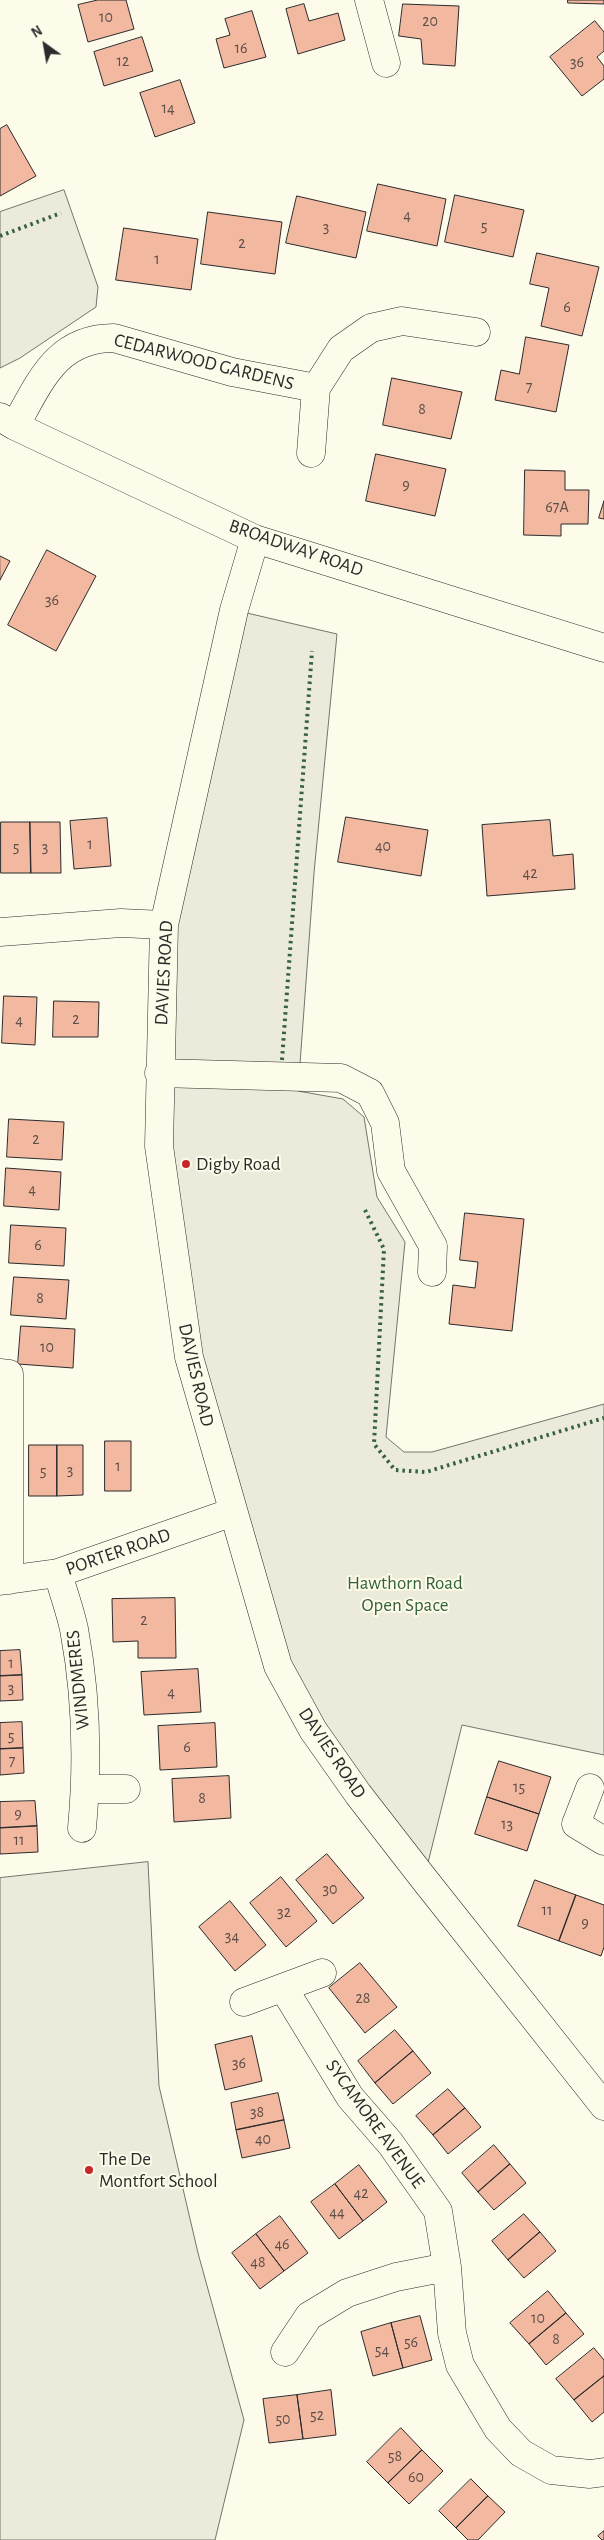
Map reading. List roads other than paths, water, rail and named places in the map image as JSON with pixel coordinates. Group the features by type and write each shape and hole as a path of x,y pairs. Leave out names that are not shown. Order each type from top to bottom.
{"street":[{"path":"368,0 386,63"},
{"name":"CEDARWOOD GARDENS","path":"311,452 316,388 341,349 371,328 402,321 476,332"},
{"name":"CEDARWOOD GARDENS","path":"8,421 46,370 68,350 95,338 114,338 232,372 316,388"},
{"name":"BROADWAY ROAD","path":"8,421 255,539 604,648"},
{"name":"DAVIES ROAD","path":"255,539 234,610 164,925 159,1074 159,1146 188,1357 278,1666 313,1730 358,1794 604,2106"},
{"path":"0,932 121,923 164,925"},
{"path":"159,1074 342,1078 370,1093 384,1123 390,1171 433,1246 432,1272"},
{"path":"0,1373 9,1374 4,1580"},
{"name":"PORTER ROAD","path":"4,1580 58,1573 233,1512"},
{"name":"WINDMERES","path":"58,1573 74,1628 82,1699 86,1789 82,1828"},
{"path":"590,1788 576,1824 604,1841"},
{"path":"86,1789 126,1789"},
{"path":"244,2002 322,1974"},
{"name":"SYCAMORE AVENUE","path":"284,1989 350,2097 390,2143 438,2210 447,2266 452,2333 460,2365 498,2429 521,2453 551,2470 590,2474 604,2472"},
{"path":"285,2352 309,2316 347,2293 396,2277 447,2266"}],"place":[{"name":"Digby Road","path":"186,1164"},
{"name":"The De Montfort School","path":"89,2170"}],"park label":[{"name":"Hawthorn Road Open Space","path":"405,1594"}]}
